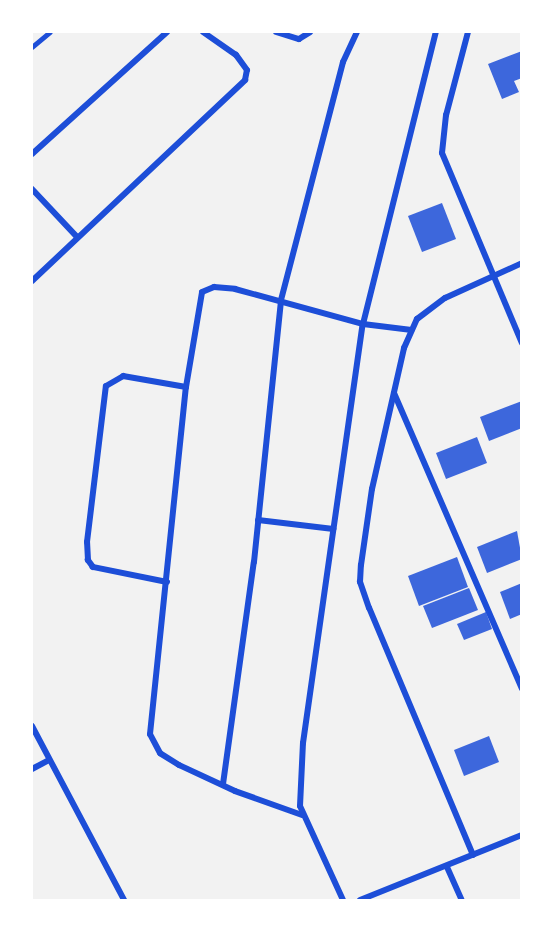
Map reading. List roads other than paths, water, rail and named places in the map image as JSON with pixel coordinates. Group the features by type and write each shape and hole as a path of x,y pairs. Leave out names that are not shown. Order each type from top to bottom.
{"street":[{"path":"32,154 167,32"},
{"path":"32,281 245,80 247,70 236,55 203,32"},
{"path":"276,32 299,39 310,32"},
{"path":"223,784 258,520 281,300 343,62 357,32"},
{"path":"343,900 302,815 303,743 363,324 436,32"},
{"path":"468,32 446,115 442,153 522,344"},
{"path":"32,189 77,237"},
{"path":"473,855 360,582 372,489 394,393 412,330 426,309 522,262"},
{"path":"302,815 223,784 160,753 150,734 186,387 202,292 214,287 235,289 363,324 412,330"},
{"path":"166,582 93,567 88,560 87,542 106,386 123,376 186,387"},
{"path":"394,393 522,689"},
{"path":"258,520 333,529"},
{"path":"32,726 124,900"},
{"path":"32,769 49,760"},
{"path":"360,900 522,835"},
{"path":"447,867 462,900"}],"lane":[{"path":"32,48 50,32"}]}
